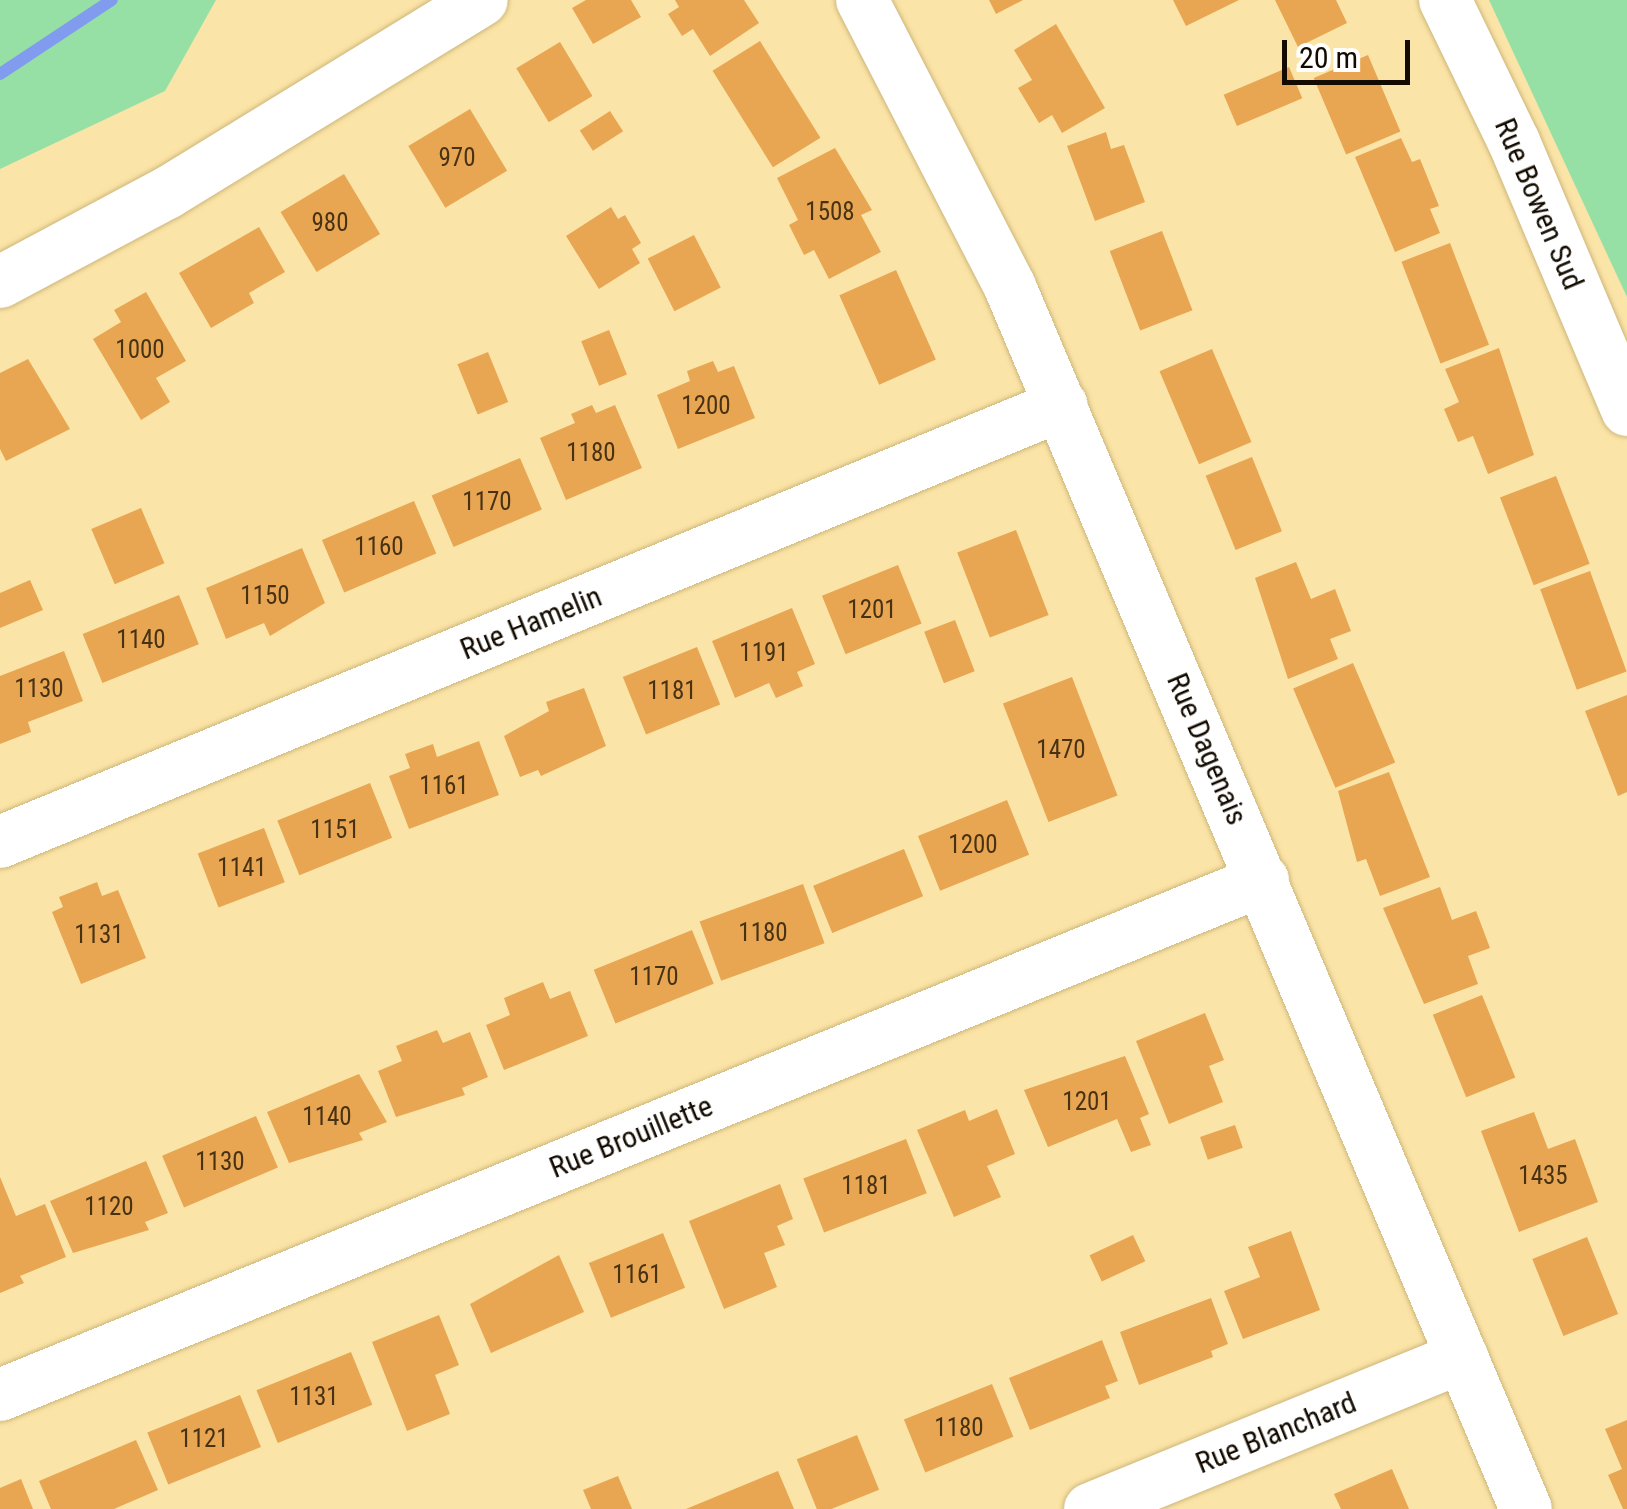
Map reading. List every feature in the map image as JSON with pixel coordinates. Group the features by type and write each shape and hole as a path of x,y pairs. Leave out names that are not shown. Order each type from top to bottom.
{"street":[{"path":"0,282 167,193 482,0"},
{"name":"Rue Dagenais","path":"862,0 1010,286 1526,1509"},
{"name":"Rue Bowen Sud","path":"1445,0 1514,142 1627,410"},
{"name":"Rue Hamelin","path":"0,842 1062,406"},
{"name":"Rue Brouillette","path":"0,1395 1263,880"},
{"name":"Rue Blanchard","path":"1090,1509 1462,1357"}],"green space":[{"path":"0,0 216,0 165,91 0,169"},
{"path":"1489,0 1627,0 1627,297"}],"building":[{"path":"586,0 631,0 641,17 593,44 572,8"},
{"path":"675,0 744,0 759,23 710,56 693,29 682,36 668,14 679,7"},
{"path":"989,0 1023,0 996,14"},
{"path":"1173,0 1239,0 1186,26"},
{"path":"1275,0 1336,0 1347,23 1298,47"},
{"path":"1056,24 1105,108 1062,133 1052,115 1039,123 1018,88 1032,80 1014,50"},
{"path":"760,41 820,138 773,167 713,71"},
{"path":"560,42 592,96 549,122 516,68"},
{"path":"1368,55 1400,131 1346,154 1314,78"},
{"path":"1289,67 1302,98 1237,126 1224,95"},
{"path":"470,109 507,171 445,208 408,146"},
{"path":"610,111 623,131 593,151 580,131"},
{"path":"1106,132 1111,149 1124,145 1145,202 1095,221 1067,146"},
{"path":"1401,138 1412,162 1420,159 1439,206 1430,209 1440,233 1395,252 1355,157"},
{"path":"835,148 872,210 861,215 881,252 829,279 814,250 804,255 789,225 798,220 777,178"},
{"path":"344,174 380,234 317,272 281,212"},
{"path":"611,207 618,219 625,215 641,243 632,249 640,263 599,289 566,236"},
{"path":"259,227 285,272 249,293 254,303 211,328 179,273"},
{"path":"1162,231 1192,310 1140,330 1110,251"},
{"path":"694,235 721,288 674,311 648,259"},
{"path":"1450,243 1489,345 1441,363 1401,262"},
{"path":"896,270 936,360 879,385 839,295"},
{"path":"146,292 186,361 156,378 170,402 141,420 93,339 121,322 114,310"},
{"path":"609,330 627,375 599,386 581,341"},
{"path":"1499,348 1534,455 1488,474 1473,436 1458,442 1444,409 1459,402 1445,369"},
{"path":"1212,349 1251,442 1199,464 1160,371"},
{"path":"488,352 508,402 478,414 457,364"},
{"path":"28,359 70,429 6,461 0,449 0,373"},
{"path":"713,361 718,372 734,366 755,418 678,449 657,395 690,381 687,371"},
{"path":"592,405 596,413 615,405 642,468 566,500 540,438 575,423 571,414"},
{"path":"1252,457 1282,531 1236,550 1206,476"},
{"path":"520,458 542,510 454,547 432,496"},
{"path":"1556,476 1590,564 1534,585 1500,498"},
{"path":"414,501 436,553 344,593 322,540"},
{"path":"141,508 164,563 115,584 91,529"},
{"path":"1016,530 1049,615 990,638 957,553"},
{"path":"302,548 325,603 270,636 264,623 226,639 206,588"},
{"path":"1296,562 1311,599 1335,589 1351,631 1330,639 1338,659 1288,679 1255,578"},
{"path":"898,565 922,623 846,654 822,596"},
{"path":"1590,571 1627,672 1577,690 1540,589"},
{"path":"30,580 43,610 0,628 0,593"},
{"path":"179,595 199,644 102,683 83,634"},
{"path":"792,608 815,664 797,672 803,686 776,698 769,683 735,698 712,641"},
{"path":"955,620 975,671 944,683 924,632"},
{"path":"697,647 720,704 646,734 623,677"},
{"path":"64,651 83,701 28,722 31,732 0,744 0,676"},
{"path":"1353,663 1395,762 1335,788 1293,688"},
{"path":"1072,677 1118,796 1048,822 1003,704"},
{"path":"584,688 606,746 541,776 538,770 520,777 504,736 549,711 546,702"},
{"path":"1627,695 1627,792 1618,796 1585,711"},
{"path":"479,741 499,795 409,829 389,776 410,768 405,754 433,744 437,757"},
{"path":"1389,772 1430,877 1380,896 1366,859 1357,862 1338,791"},
{"path":"370,783 392,838 299,875 277,820"},
{"path":"1007,800 1029,855 940,891 918,836"},
{"path":"264,828 285,882 219,908 198,853"},
{"path":"904,849 923,896 832,933 813,886"},
{"path":"97,882 102,896 118,890 146,958 81,984 52,912 63,907 59,897"},
{"path":"803,884 825,943 721,981 700,922"},
{"path":"1440,887 1452,920 1476,911 1490,948 1468,956 1478,984 1424,1004 1383,908"},
{"path":"692,930 714,984 615,1023 594,970"},
{"path":"543,982 550,999 570,991 588,1036 504,1070 486,1025 510,1015 504,998"},
{"path":"1482,995 1515,1078 1466,1097 1433,1015"},
{"path":"1205,1013 1224,1060 1209,1066 1223,1102 1169,1124 1136,1041"},
{"path":"437,1030 443,1043 470,1032 488,1077 462,1088 465,1095 396,1117 378,1071 402,1061 396,1046"},
{"path":"1125,1056 1149,1114 1140,1118 1151,1145 1131,1152 1117,1119 1048,1147 1024,1090"},
{"path":"359,1074 387,1122 359,1133 363,1140 289,1163 267,1112"},
{"path":"997,1109 1015,1154 987,1166 1001,1197 954,1217 917,1130 965,1110 969,1121"},
{"path":"1534,1112 1548,1149 1575,1139 1598,1202 1519,1232 1481,1131"},
{"path":"256,1116 278,1168 184,1207 162,1156"},
{"path":"1235,1125 1243,1148 1208,1160 1200,1137"},
{"path":"906,1139 927,1193 824,1233 803,1178"},
{"path":"146,1161 168,1213 145,1222 149,1230 73,1253 50,1201"},
{"path":"0,1177 16,1216 45,1204 66,1257 20,1276 24,1283 0,1293"},
{"path":"780,1184 793,1219 777,1226 785,1245 764,1253 777,1287 724,1309 689,1221"},
{"path":"1291,1231 1320,1310 1243,1339 1224,1291 1260,1277 1248,1247"},
{"path":"663,1233 685,1288 611,1318 589,1263"},
{"path":"1133,1235 1145,1261 1102,1282 1089,1255"},
{"path":"1587,1237 1618,1314 1563,1336 1532,1259"},
{"path":"559,1255 584,1312 491,1353 470,1304"},
{"path":"1211,1298 1228,1344 1211,1351 1213,1357 1139,1385 1120,1332"},
{"path":"439,1315 459,1365 435,1375 450,1414 407,1431 372,1342"},
{"path":"1102,1340 1118,1381 1105,1386 1110,1398 1030,1430 1009,1378"},
{"path":"351,1352 372,1405 278,1443 256,1390"},
{"path":"992,1384 1013,1437 925,1472 904,1420"},
{"path":"240,1395 261,1447 168,1484 147,1432"},
{"path":"1627,1420 1627,1509 1623,1509 1608,1475 1622,1469 1605,1429"},
{"path":"857,1435 879,1490 831,1509 817,1509 797,1459"},
{"path":"136,1440 158,1490 114,1509 51,1509 39,1481"},
{"path":"1392,1469 1409,1509 1341,1509 1334,1494"},
{"path":"778,1471 794,1509 686,1509"},
{"path":"618,1476 632,1509 591,1509 583,1490"},
{"path":"21,1479 33,1509 0,1509 0,1488"}],"waterway":[{"path":"0,74 112,0"}]}
